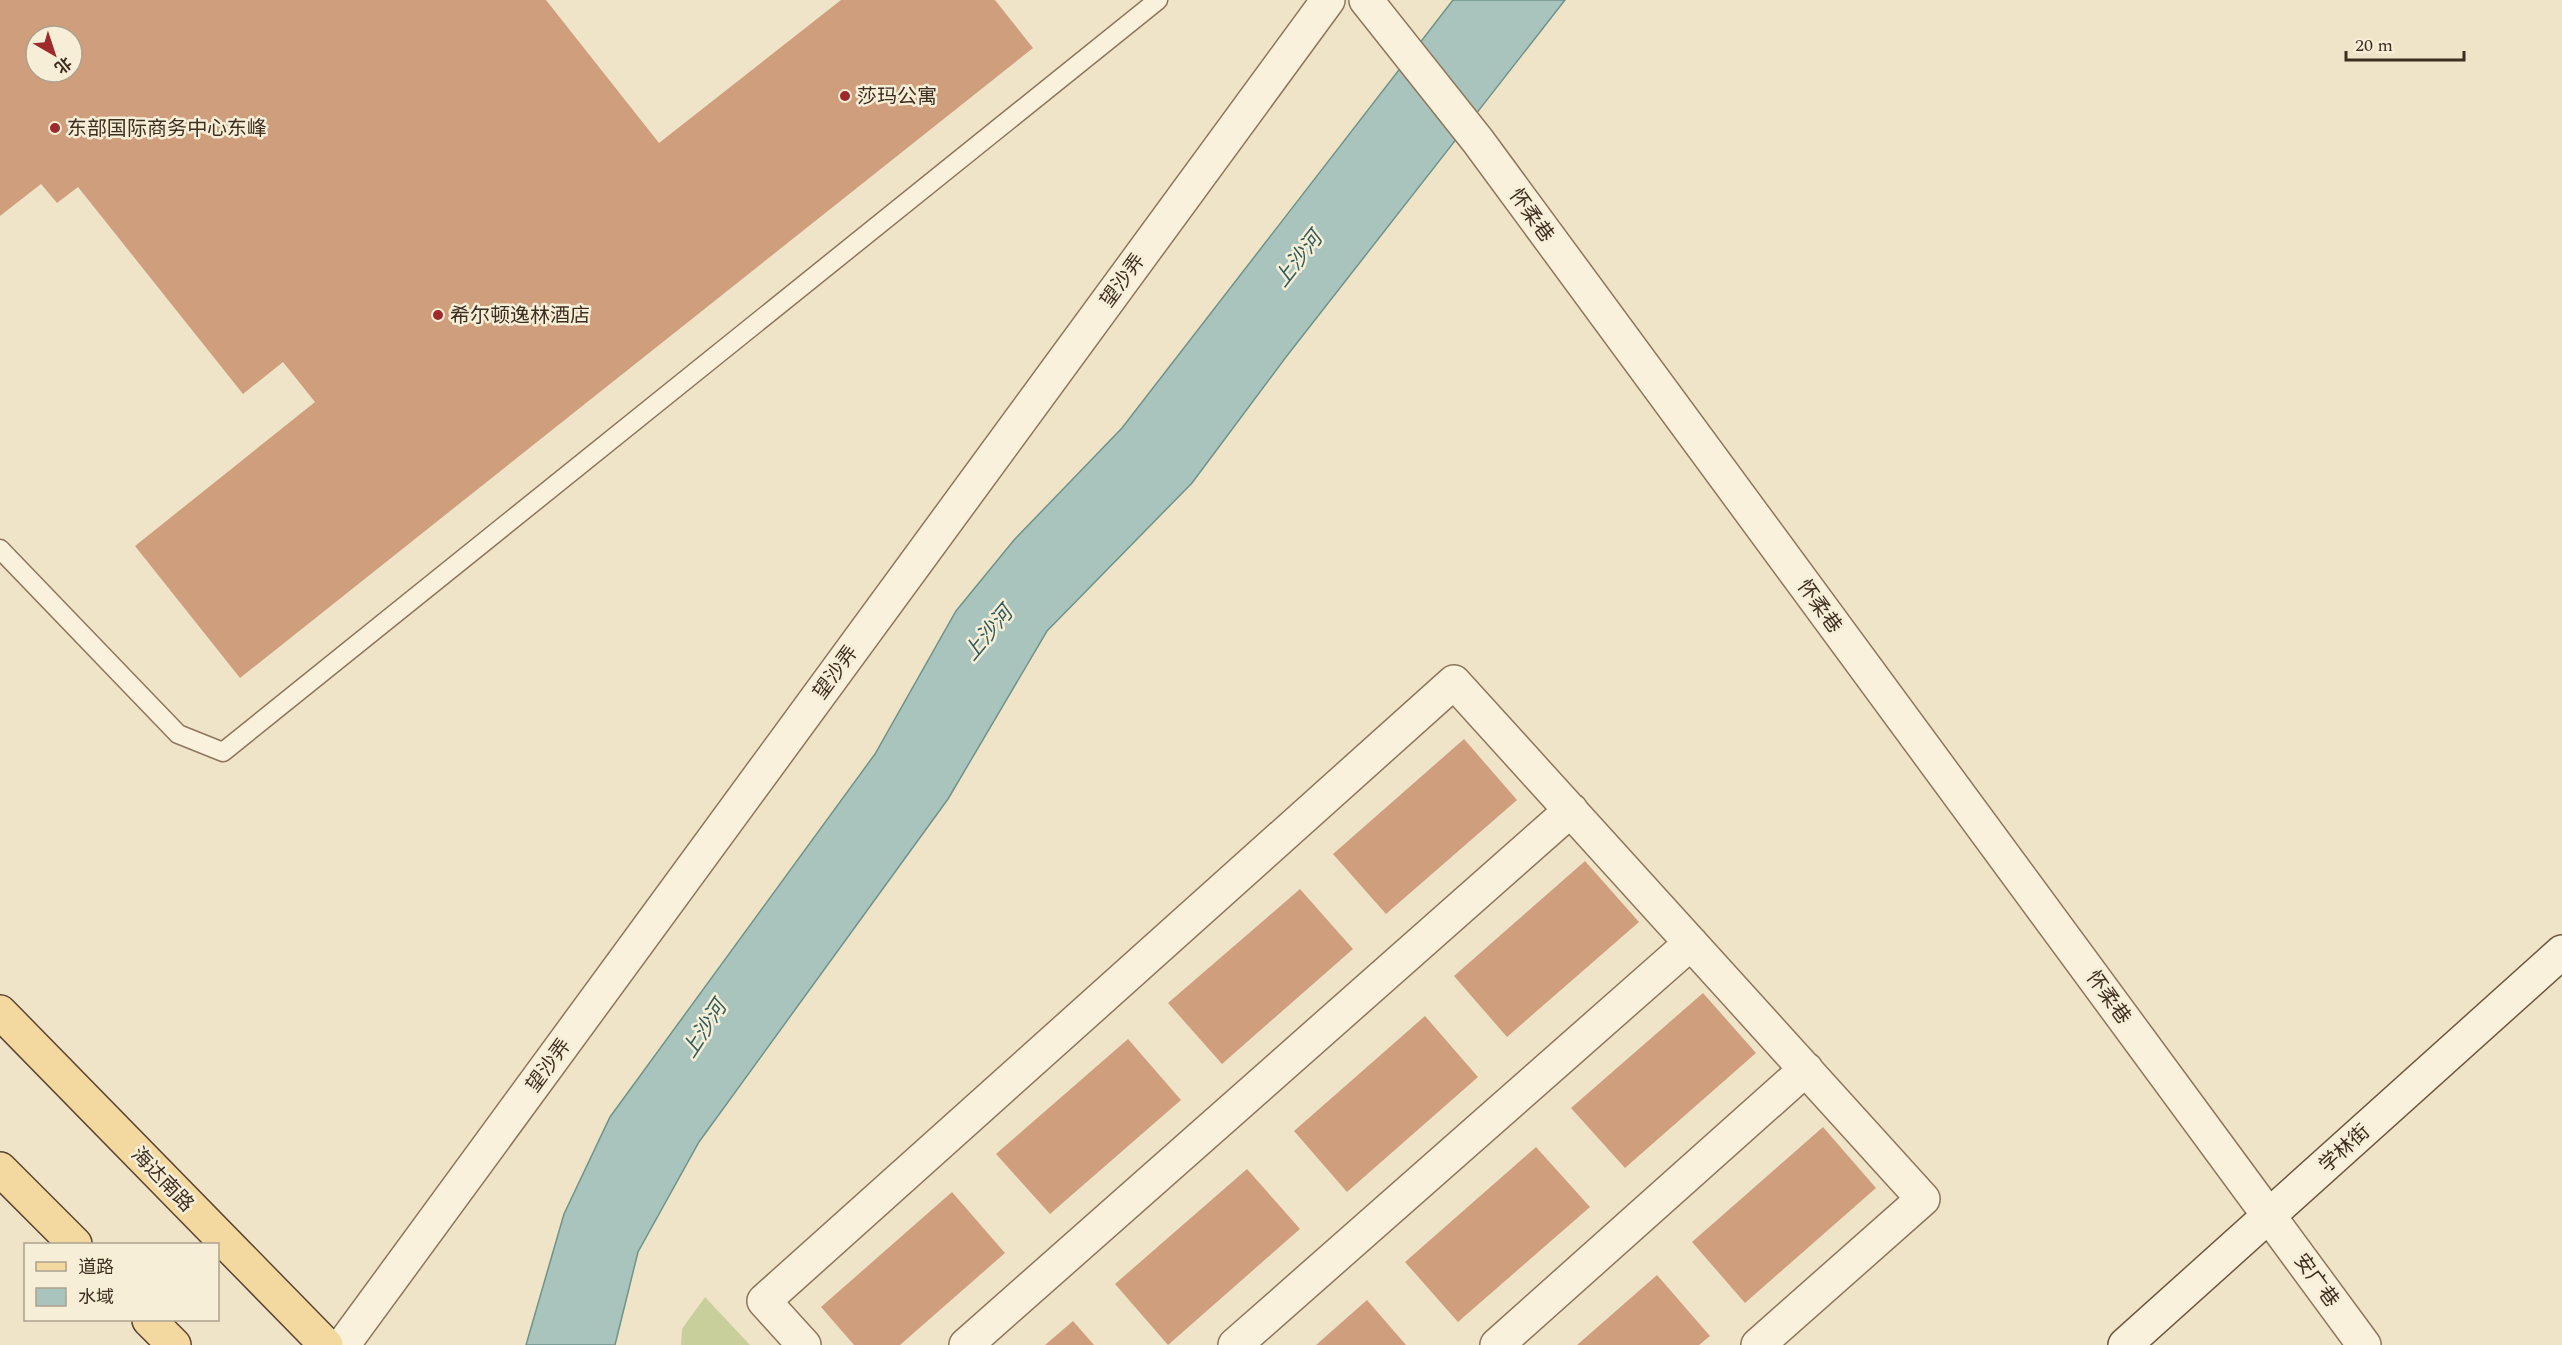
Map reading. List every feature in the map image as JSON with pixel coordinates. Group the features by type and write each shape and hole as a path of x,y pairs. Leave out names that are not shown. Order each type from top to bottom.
{"main road":[{"name":"海达南路","path":"0,1012 326,1345"},
{"path":"0,1169 73,1243"},
{"path":"150,1321 174,1345"}],"street":[{"name":"望沙弄","path":"343,1345 1328,0"},
{"name":"怀柔巷","path":"1366,0 1397,36 1478,141 2270,1215"},
{"path":"804,1345 764,1301 1454,682 1923,1199 1758,1345"},
{"path":"966,1345 1571,810"},
{"path":"1235,1345 1691,943"},
{"name":"学林街","path":"2125,1345 2562,952"},
{"path":"1497,1345 1806,1070"},
{"name":"安广巷","path":"2270,1215 2364,1345"}],"lane":[{"path":"0,549 178,734 224,752 1158,0"}],"green space":[{"path":"705,1297 750,1345 681,1345 682,1329"}],"water":[{"name":"上沙河","path":"1453,0 1565,0 1286,357 1192,483 1047,631 948,799 699,1142 638,1252 615,1345 526,1345 564,1214 610,1117 875,754 956,611 1014,540 1122,428"}],"building":[{"name":"希尔顿逸林酒店","path":"0,0 546,0 659,143 841,0 995,0 1033,48 240,678 135,546 315,402 283,362 243,394 78,187 57,203 41,184 0,216"},
{"path":"1464,739 1517,800 1386,914 1333,854"},
{"path":"1585,861 1639,922 1507,1037 1454,976"},
{"path":"1300,889 1353,949 1222,1064 1168,1003"},
{"path":"1703,993 1756,1053 1625,1168 1571,1108"},
{"path":"1425,1016 1478,1077 1347,1192 1294,1131"},
{"path":"1128,1039 1181,1100 1050,1214 996,1154"},
{"path":"1823,1127 1876,1188 1745,1303 1692,1242"},
{"path":"1536,1147 1590,1207 1458,1322 1405,1262"},
{"path":"1247,1169 1300,1229 1168,1345 1115,1284"},
{"path":"952,1192 1005,1253 900,1345 854,1345 821,1307"},
{"path":"1657,1275 1710,1336 1699,1345 1577,1345"},
{"path":"1367,1300 1406,1345 1316,1345"},
{"path":"1073,1321 1094,1345 1045,1345"}],"place":[{"name":"莎玛公寓","path":"845,96"},
{"name":"东部国际商务中心东峰","path":"55,128"},
{"name":"希尔顿逸林酒店","path":"438,315"}]}
